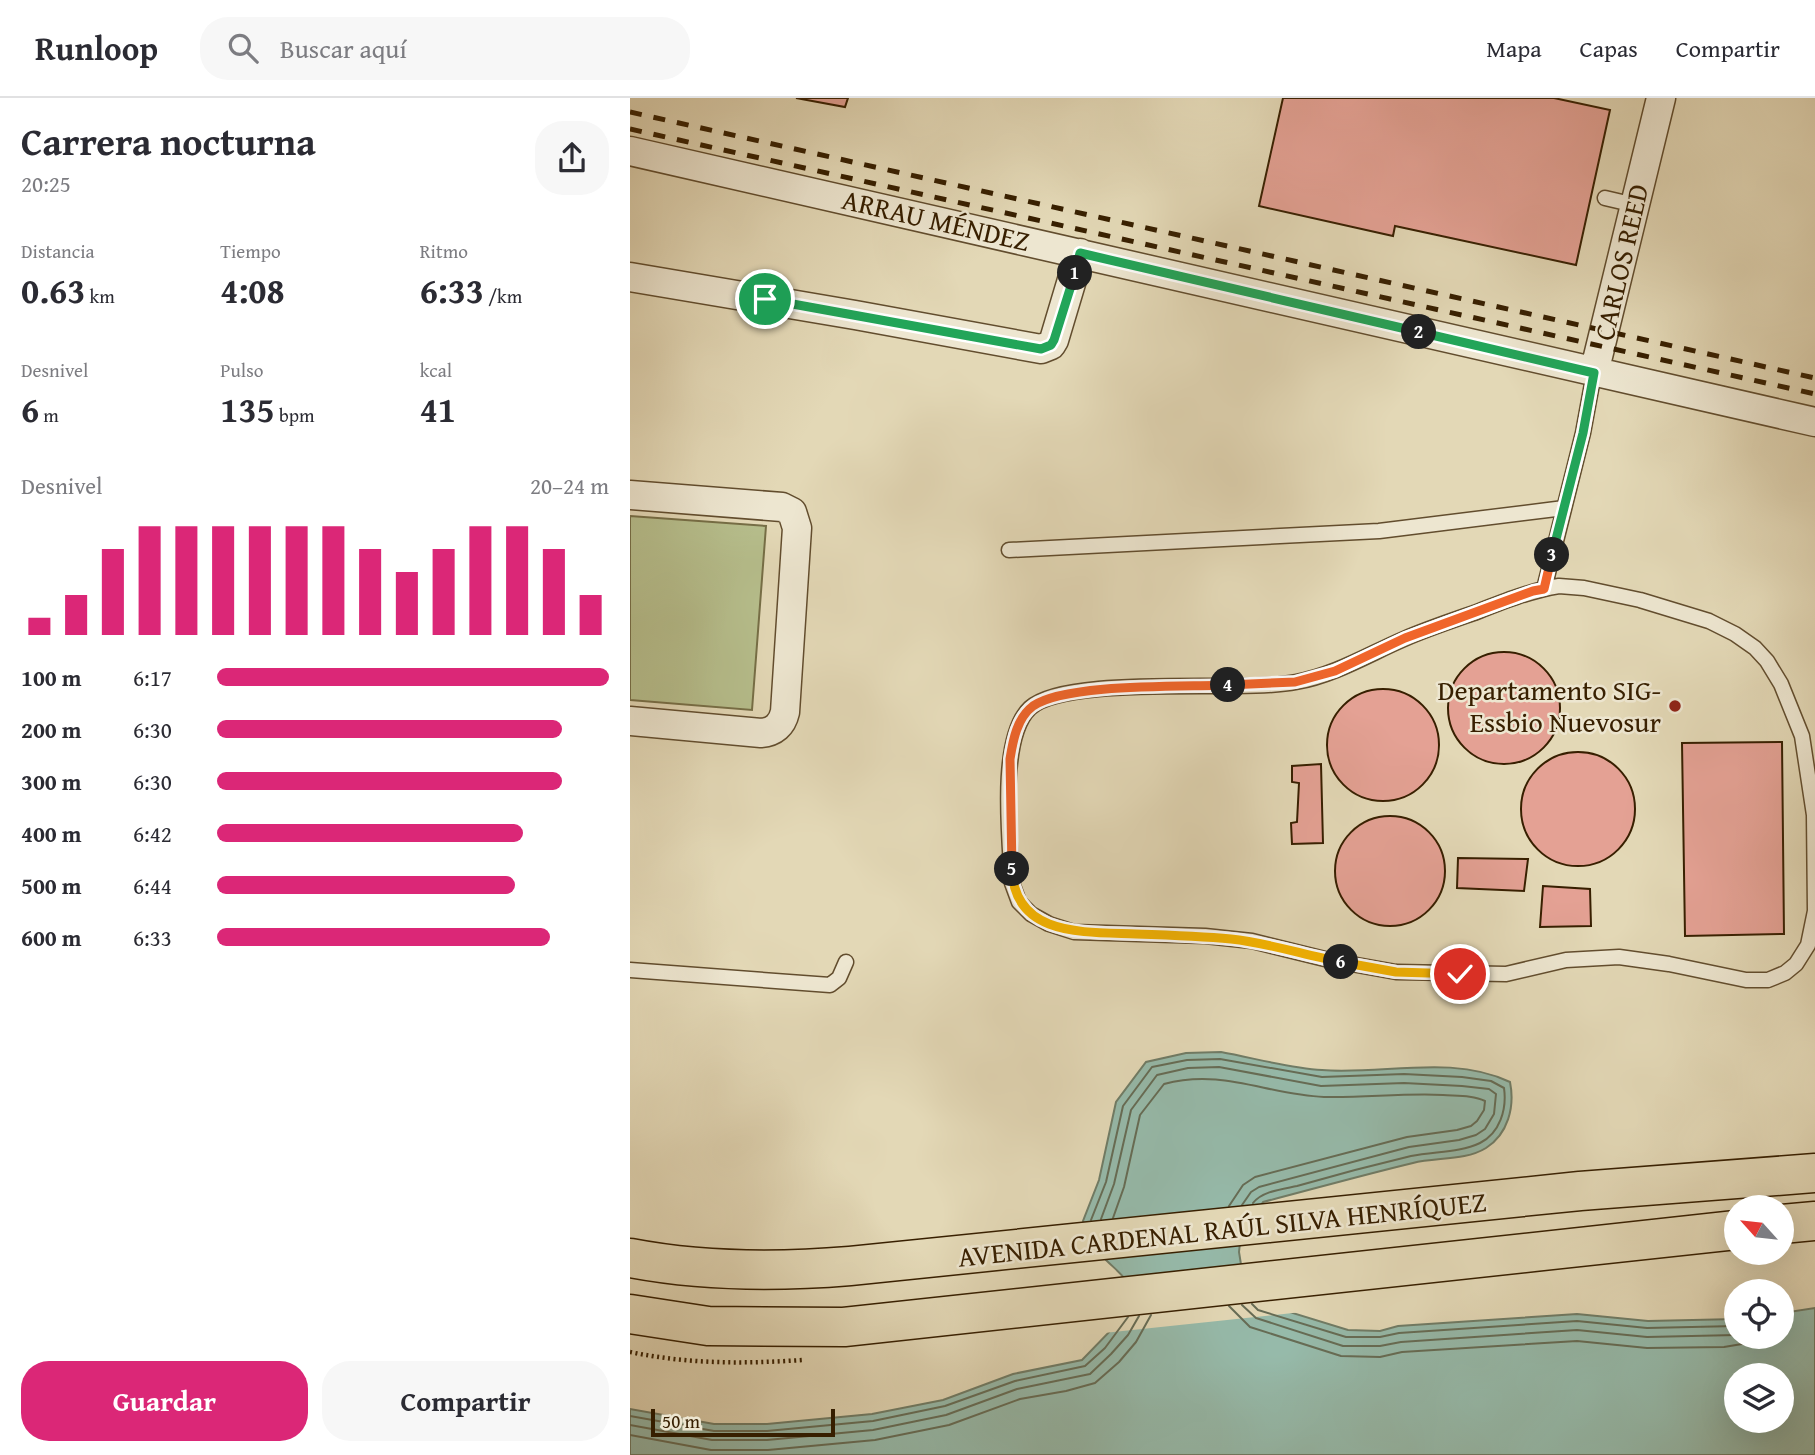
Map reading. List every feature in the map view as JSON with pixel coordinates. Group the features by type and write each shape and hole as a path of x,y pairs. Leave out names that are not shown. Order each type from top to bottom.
{"main road":[{"name":"AVENIDA CARDENAL RAÚL SILVA HENRÍQUEZ","path":"630,1258 688,1266 771,1270 850,1266 1580,1191 1815,1173"},
{"path":"1794,1223 1815,1220"},
{"name":"AVENIDA CARDENAL RAÚL SILVA HENRÍQUEZ","path":"630,1314 708,1326 844,1327 1724,1231"}],"street":[{"name":"CARLOS REED","path":"1594,373 1661,98"},
{"name":"ARRAU MÉNDEZ","path":"630,150 1815,422"},
{"path":"630,276 1041,349 1051,345 1054,340 1080,253"},
{"path":"630,495 782,507 792,512 797,528 785,712 781,724 769,732 761,733 630,721"}],"lane":[{"path":"1605,198 1635,205"},
{"name":"CARLOS REED","path":"1544,589 1583,433 1594,373"},
{"path":"1009,550 1379,531 1564,508"},
{"path":"1559,586 1584,588 1640,600 1709,621 1735,634 1755,648 1767,661 1781,684 1802,736 1814,815 1815,911 1808,945 1796,964 1785,973 1768,980 1746,980 1619,957 1566,960 1506,974 1396,972 1329,960 1252,941 1205,936 1074,932 1049,924 1031,914 1019,901 1012,883 1010,759 1012,742 1020,721 1031,708 1048,698 1092,690 1295,682 1335,671 1405,638 1544,589 1559,586"},
{"path":"630,970 830,985 839,978 846,962"}],"green space":[{"path":"630,516 766,526 752,710 630,700"}],"water":[{"path":"1221,1052 1322,1070 1417,1067 1465,1069 1510,1082 1511,1101 1505,1128 1494,1142 1478,1152 1413,1163 1263,1202 1241,1234 1239,1252 1244,1283 1260,1303 1348,1330 1380,1331 1398,1326 1577,1314 1648,1321 1724,1319 1724,1349 1794,1349 1794,1311 1815,1308 1815,1455 630,1455 630,1409 714,1424 767,1424 872,1414 943,1400 1013,1374 1082,1360 1116,1325 1132,1289 1102,1255 1083,1221 1099,1180 1116,1102 1146,1062 1186,1053"}],"pier":[{"path":"1262,1300 1302,1312 1104,1333 1125,1301"}],"building":[{"path":"796,98 848,98 845,107"},
{"path":"1283,98 1554,98 1610,110 1576,265 1395,226 1393,236 1259,206"},
{"path":"1504,652 1526,656 1544,668 1556,686 1560,708 1556,730 1544,748 1526,760 1504,764 1482,760 1464,748 1452,730 1448,708 1452,686 1464,668 1482,656"},
{"path":"1383,689 1404,693 1423,705 1435,724 1439,745 1435,766 1423,785 1404,797 1383,801 1362,797 1343,785 1331,766 1327,745 1331,724 1343,705 1362,693"},
{"path":"1782,742 1784,934 1685,936 1682,743"},
{"path":"1578,752 1600,756 1618,769 1631,787 1635,809 1631,831 1618,849 1600,862 1578,866 1556,862 1538,849 1525,831 1521,809 1525,787 1538,769 1556,756"},
{"path":"1321,764 1323,843 1292,844 1291,823 1297,822 1299,783 1292,782 1292,766"},
{"path":"1390,816 1411,820 1429,832 1441,850 1445,871 1441,892 1429,910 1411,922 1390,926 1369,922 1351,910 1339,892 1335,871 1339,850 1351,832 1369,820"},
{"path":"1458,858 1528,859 1524,891 1457,888"},
{"path":"1543,886 1590,889 1591,926 1540,927"}],"railway":[{"path":"630,112 1815,378"},
{"path":"630,129 1815,394"}],"place":[{"name":"Departamento SIG- Essbio Nuevosur","path":"1675,706"}],"route":[{"path":"765,299 1041,349 1051,345 1054,340 1080,253 1594,373 1583,433 1544,589 1405,638 1335,671 1295,682 1092,690 1048,698 1031,708 1020,721 1012,742 1012,883 1019,901 1031,914 1049,924 1074,932 1205,936 1252,941 1329,960 1396,972 1460,974"}]}
